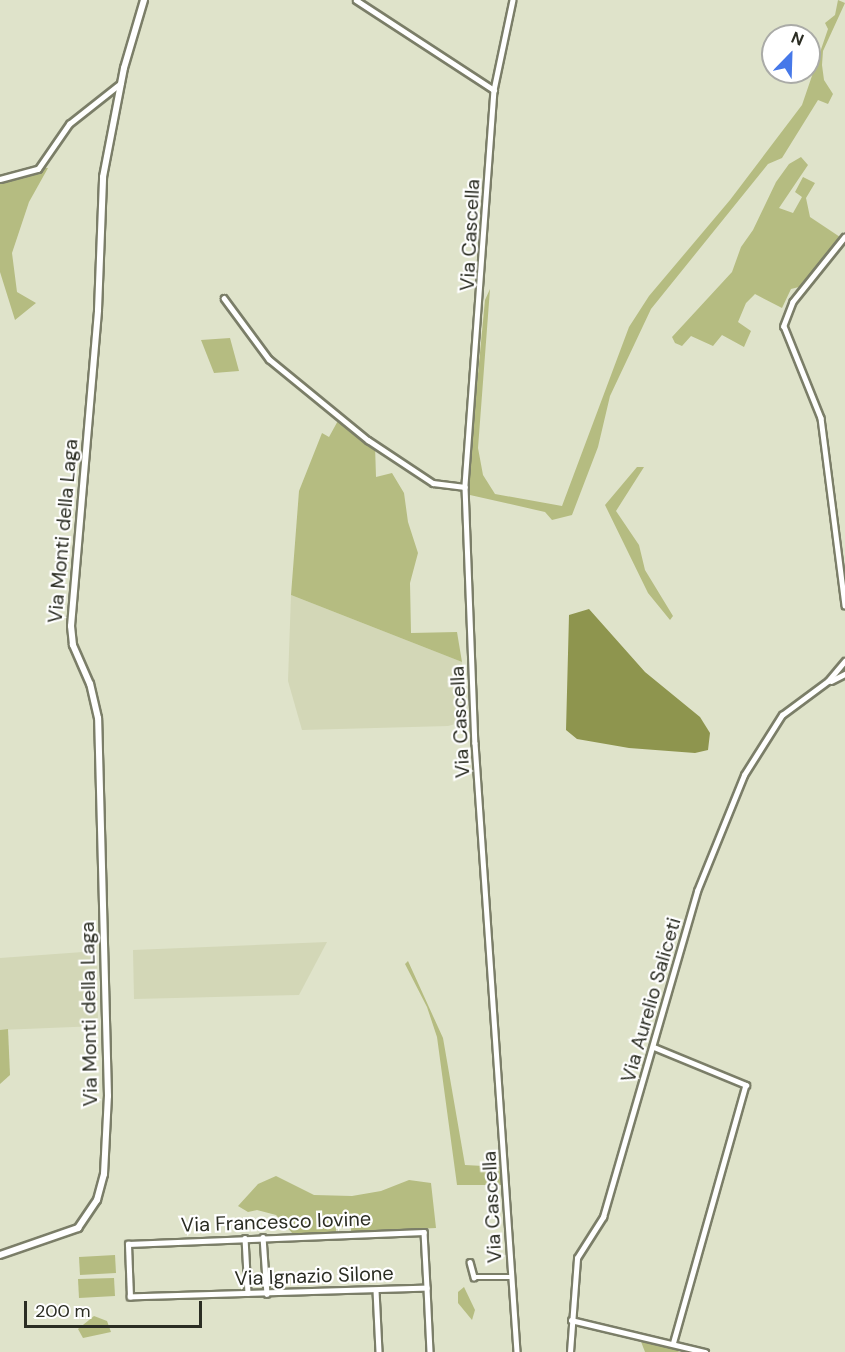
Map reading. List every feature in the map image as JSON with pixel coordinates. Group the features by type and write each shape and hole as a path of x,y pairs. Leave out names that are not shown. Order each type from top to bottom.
{"street":[{"name":"Via Monti della Laga","path":"0,1254 78,1228 97,1200 105,1171 108,1096 98,718 90,684 73,645 71,626 98,310 103,177 121,84 144,0"},
{"path":"356,0 494,90"},
{"name":"Via Cascella","path":"513,0 494,90 465,487 475,743 517,1352"},
{"path":"0,179 38,169 69,124 121,84"},
{"path":"845,237 793,302 784,326 820,418 845,605"},
{"path":"224,298 269,359 368,440 433,483 465,487"},
{"path":"823,684 845,661"},
{"path":"823,684 845,674"},
{"name":"Via Aurelio Saliceti","path":"570,1352 577,1258 602,1220 654,1047 697,891 744,775 782,715 823,684"},
{"path":"654,1047 746,1085 673,1344"},
{"name":"Via Francesco Iovine","path":"130,1297 128,1244 424,1232 427,1288"},
{"path":"263,1237 267,1294"},
{"path":"245,1238 248,1293"},
{"path":"470,1262 474,1277 512,1277"},
{"path":"427,1288 430,1352"},
{"name":"Via Ignazio Silone","path":"130,1297 427,1288"},
{"path":"376,1290 379,1352"},
{"path":"571,1320 705,1352"}],"shaded area":[{"path":"838,0 845,3 823,51 824,80 833,94 828,104 818,100 782,158 768,164 651,309 610,396 598,447 572,515 552,520 545,512 470,495 469,469 485,300 490,289 478,448 483,475 495,494 562,506 629,327 649,296 730,200 802,105 809,84 821,84 821,49 828,29 825,23 835,15"},
{"path":"801,157 808,165 779,208 793,213 802,197 795,192 803,177 815,183 806,198 810,217 843,239 803,286 791,289 782,308 755,294 746,303 738,322 751,331 744,347 722,335 713,346 691,336 682,346 675,343 672,337 732,272 741,247 753,230 776,182 789,164"},
{"path":"37,167 48,168 29,202 12,253 17,292 36,303 15,320 0,272 0,175"},
{"path":"230,338 239,371 214,373 201,340"},
{"path":"340,417 375,445 376,477 392,473 404,493 408,522 418,553 410,583 411,633 457,632 462,662 291,595 299,491 322,433 329,437"},
{"path":"637,467 644,467 616,511 639,545 645,570 673,616 670,620 648,593 605,505"},
{"path":"291,595 462,662 467,721 448,726 302,730 288,681"},
{"path":"589,609 645,672 700,717 710,733 708,750 695,753 629,748 577,739 566,730 569,615"},
{"path":"327,942 299,995 134,999 133,950"},
{"path":"97,951 98,1026 0,1030 0,958"},
{"path":"408,961 443,1038 465,1165 502,1167 504,1185 457,1185 437,1037 427,1007 405,964"},
{"path":"8,1029 10,1075 0,1084 0,1030"},
{"path":"276,1176 314,1195 352,1196 381,1191 409,1180 431,1183 436,1228 351,1232 351,1226 336,1228 336,1232 293,1234 276,1215 257,1210 248,1212 238,1206 258,1184"},
{"path":"115,1255 116,1273 80,1275 79,1257"},
{"path":"114,1278 115,1296 79,1298 78,1279"},
{"path":"464,1287 475,1310 472,1320 458,1303 458,1292"},
{"path":"94,1316 107,1321 111,1332 83,1338 78,1329"},
{"path":"640,1339 676,1348 679,1352 645,1352"}]}
